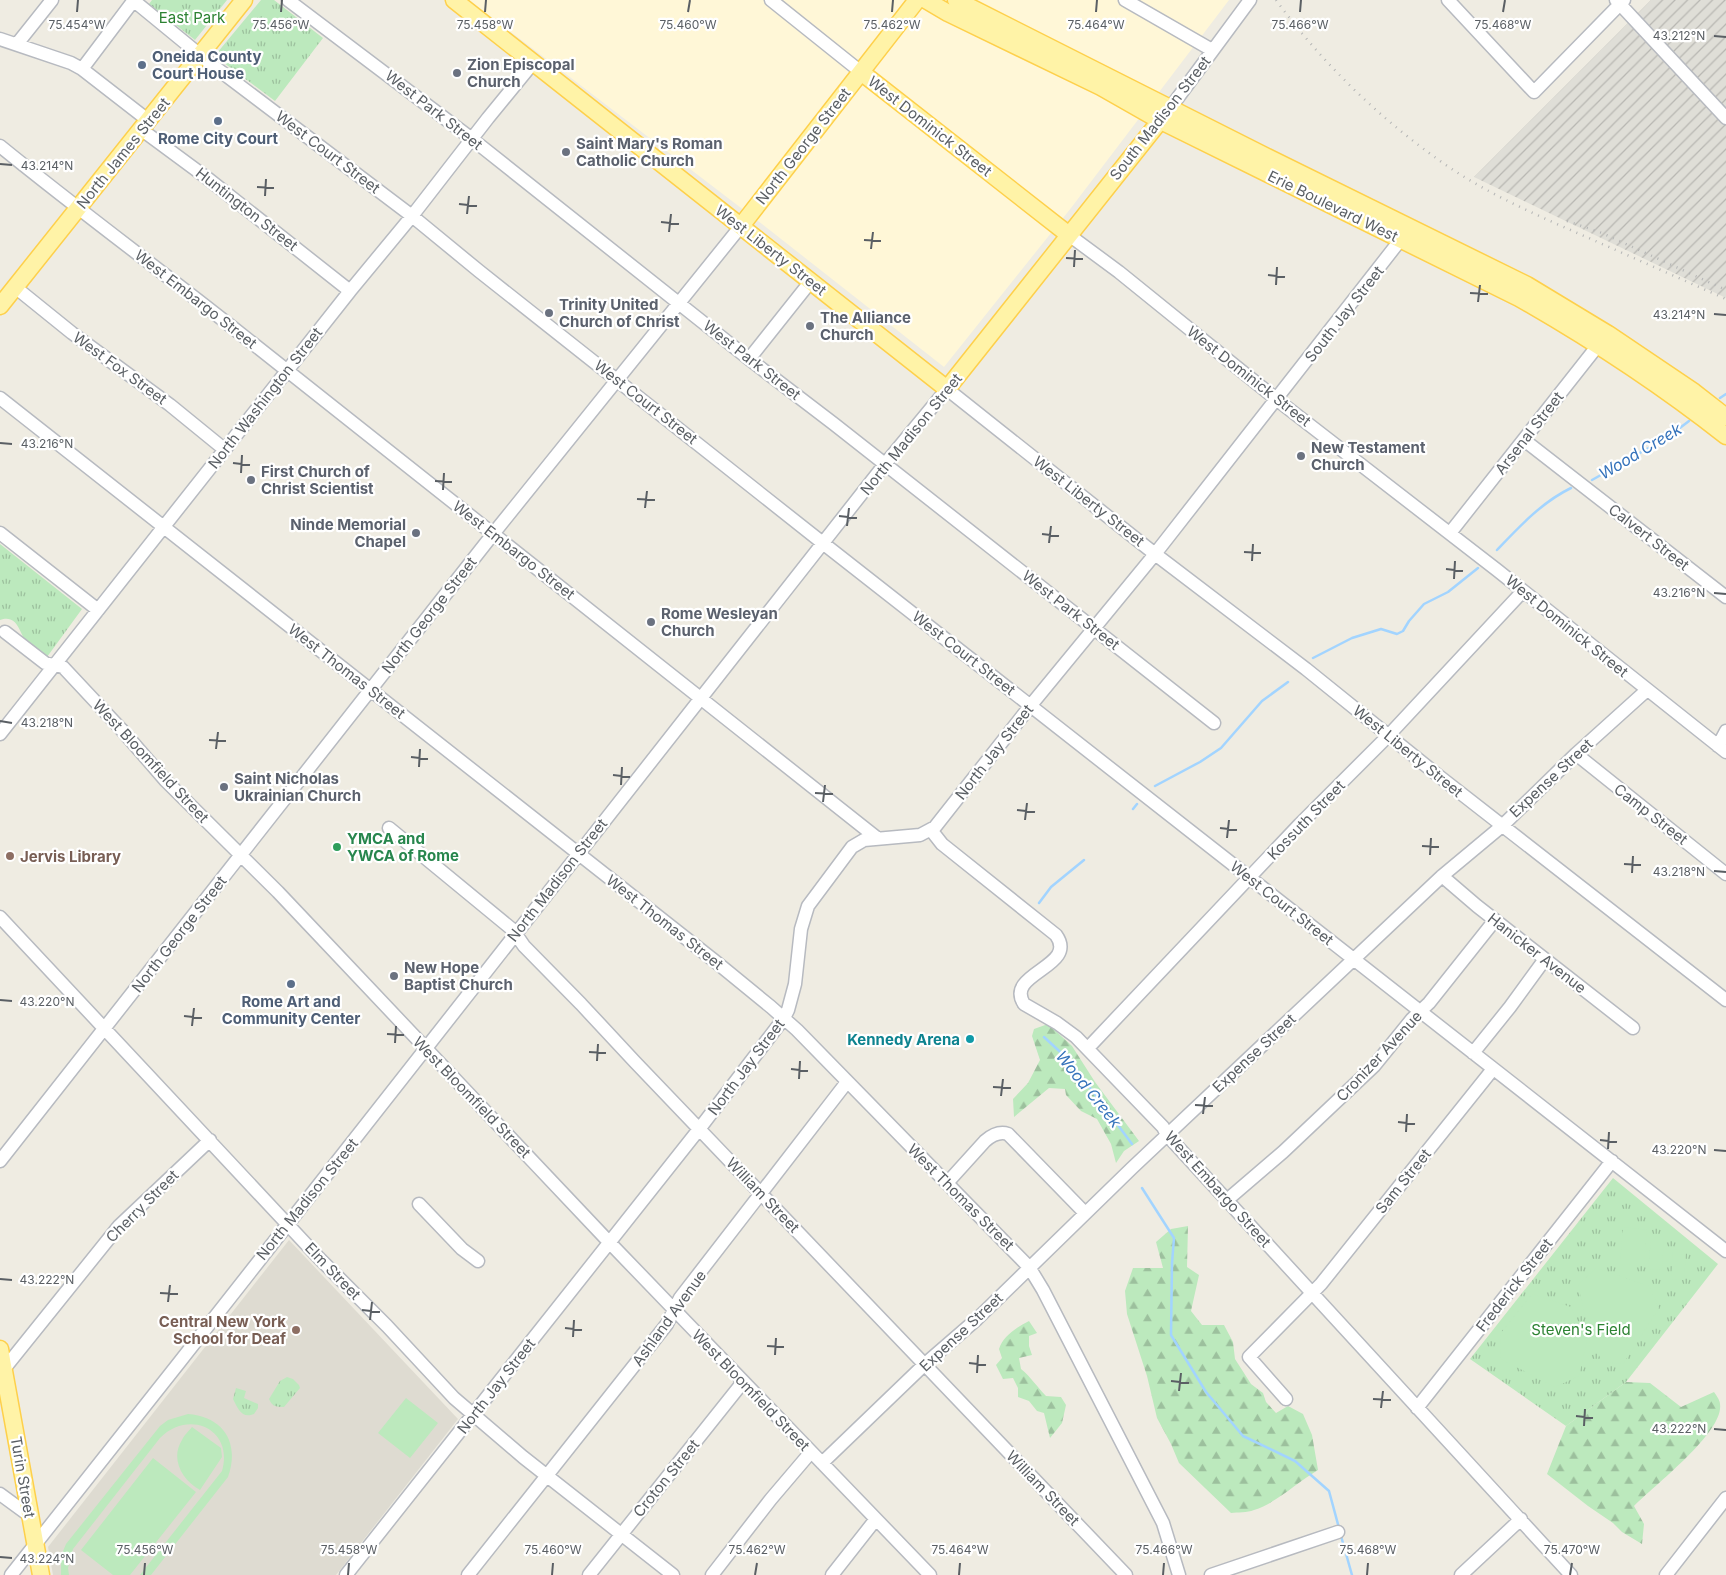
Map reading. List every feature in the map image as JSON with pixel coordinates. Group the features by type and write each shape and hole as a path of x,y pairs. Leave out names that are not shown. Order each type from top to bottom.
{"main road":[{"name":"North James Street","path":"0,306 244,0"},
{"name":"West Liberty Street","path":"454,0 947,389"},
{"name":"North George Street","path":"741,226 917,0"},
{"name":"Erie Boulevard West","path":"926,0 948,13 1101,87 1160,120 1406,234"},
{"name":"Erie Boulevard West","path":"956,0 1170,108 1406,234 1519,298 1603,340 1694,392 1726,417"},
{"name":"West Dominick Street","path":"861,72 1069,235"},
{"name":"South Madison Street","path":"1069,235 1170,108"},
{"name":"North Madison Street","path":"947,389 1069,235"},
{"name":"Erie Boulevard West","path":"1603,340 1649,379 1726,436"},
{"name":"Turin Street","path":"0,1349 41,1575"}],"street":[{"name":"West Court Street","path":"134,0 201,56 412,216 479,272 824,544 1726,1251"},
{"path":"82,68 134,0"},
{"name":"West Park Street","path":"288,0 472,139 679,304 886,464 1214,723"},
{"name":"West Dominick Street","path":"771,0 861,72"},
{"path":"1125,0 1212,50"},
{"name":"South Madison Street","path":"1170,108 1250,0"},
{"path":"1448,0 1534,92 1620,1 1726,118"},
{"path":"17,44 50,1"},
{"name":"Huntington Street","path":"0,40 17,44 82,68 207,178 350,291"},
{"name":"North Washington Street","path":"0,734 224,449 533,63"},
{"name":"West Embargo Street","path":"0,146 877,838"},
{"name":"North George Street","path":"0,1161 493,534 741,226"},
{"name":"South Jay Street","path":"1276,400 1406,234"},
{"name":"West Dominick Street","path":"1069,235 1119,272 1276,400 1450,533 1722,749"},
{"path":"749,359 811,282"},
{"name":"West Fox Street","path":"15,286 72,333 170,405 224,449"},
{"name":"Arsenal Street","path":"1450,533 1603,340"},
{"name":"North Madison Street","path":"11,1575 287,1223 426,1050 701,698 947,389"},
{"name":"West Liberty Street","path":"947,389 1726,1000"},
{"name":"West Thomas Street","path":"0,398 579,853 784,1018 1029,1267 1043,1290 1163,1524 1179,1575"},
{"name":"North Jay Street","path":"346,1575 700,1128 784,1018 795,984 801,929 808,906 852,846 864,840 920,835 931,830 1093,628 1155,554 1276,400"},
{"name":"Calvert Street","path":"1524,440 1726,597"},
{"path":"0,532 98,610"},
{"name":"Kossuth Street","path":"1088,1048 1300,824 1388,736 1523,592"},
{"name":"West Bloomfield Street","path":"5,632 45,662 63,667 166,781 241,854 609,1242 930,1575"},
{"name":"Expense Street","path":"822,1463 925,1364 977,1319 1167,1135 1442,876 1502,826 1576,754 1647,690"},
{"path":"1722,749 1726,732"},
{"name":"Camp Street","path":"1576,754 1726,874"},
{"name":"William Street","path":"389,828 505,922 524,946 582,1004 1126,1575"},
{"name":"West Embargo Street","path":"931,830 942,844 1014,900 1056,935 1061,942 1061,950 1058,956 1026,983 1022,989 1022,1000 1030,1008 1057,1023 1088,1048 1163,1127 1167,1135 1571,1575"},
{"name":"Hanicker Avenue","path":"1442,876 1633,1028"},
{"name":"Elm Street","path":"0,916 104,1029 454,1398 546,1476 673,1575"},
{"name":"Cronizer Avenue","path":"1227,1200 1283,1152 1374,1066 1412,1019 1429,1004 1495,920"},
{"path":"1473,1053 1545,959"},
{"name":"Sam Street","path":"1286,1399 1249,1357 1313,1293 1493,1069"},
{"name":"Ashland Avenue","path":"468,1575 668,1324 680,1298 847,1082"},
{"path":"947,1183 986,1141 993,1135 1003,1132 1008,1134 1086,1213"},
{"name":"Cherry Street","path":"4,1369 119,1226 210,1140"},
{"name":"Frederick Street","path":"1417,1408 1612,1161"},
{"path":"419,1204 462,1249 478,1261"},
{"name":"Croton Street","path":"589,1575 744,1382"},
{"path":"712,1575 771,1499 812,1452"},
{"path":"0,1494 30,1516"},
{"path":"1666,1575 1726,1498"},
{"path":"832,1575 876,1519"},
{"path":"1460,1575 1520,1520"},
{"path":"1211,1575 1338,1532"}],"shaded area":[{"path":"469,0 1229,0 1071,208 944,367 762,224"},
{"path":"1651,0 1726,0 1726,298 1474,177"},
{"name":"Central New York School for Deaf","path":"289,1240 458,1419 336,1575 53,1575 48,1547"}],"green space":[{"name":"East Park","path":"152,0 227,0 195,40 149,4"},
{"path":"261,0 274,0 323,38 275,101 216,57 217,53"},
{"path":"0,544 82,609 47,657 29,645 14,622 6,619 0,620"},
{"path":"1048,1024 1072,1046 1095,1082 1139,1141 1124,1151 1116,1163 1111,1144 1097,1119 1081,1111 1066,1095 1065,1089 1049,1088 1014,1117 1013,1099 1028,1083 1040,1060 1032,1036 1034,1029"},
{"name":"Steven's Field","path":"1613,1178 1718,1264 1626,1382 1566,1426 1470,1359"},
{"path":"1188,1226 1187,1267 1199,1275 1191,1311 1202,1325 1224,1325 1233,1342 1235,1359 1251,1384 1263,1393 1266,1402 1276,1413 1288,1406 1303,1414 1312,1435 1318,1470 1263,1507 1248,1512 1231,1513 1179,1463 1157,1418 1147,1376 1127,1314 1125,1291 1133,1268 1163,1268 1156,1242 1171,1229"},
{"path":"1623,1227 1647,1230 1644,1266 1620,1264"},
{"path":"1651,1240 1664,1240 1662,1270 1648,1269"},
{"path":"1673,1249 1686,1250 1684,1280 1671,1279"},
{"path":"1596,1268 1649,1286 1659,1308 1623,1364 1602,1362 1590,1335 1578,1285"},
{"path":"1532,1294 1571,1307 1587,1341 1579,1376 1555,1387 1501,1359 1500,1334"},
{"path":"1029,1321 1037,1333 1029,1336 1029,1346 1032,1355 1019,1358 1021,1369 1046,1396 1061,1397 1066,1405 1062,1423 1050,1438 1044,1413 1037,1411 1029,1401 1018,1397 1018,1388 1013,1378 1003,1379 996,1365 1002,1358 999,1349 1007,1336"},
{"path":"287,1377 293,1379 300,1388 284,1407 274,1406 269,1399 280,1381"},
{"path":"1626,1382 1650,1383 1681,1407 1714,1392 1720,1404 1716,1420 1708,1433 1684,1460 1634,1506 1644,1524 1642,1544 1622,1532 1613,1523 1547,1474 1566,1426"},
{"path":"236,1388 246,1391 244,1398 258,1404 254,1414 243,1414 239,1409 233,1399"},
{"path":"406,1398 438,1423 410,1458 378,1433"},
{"path":"188,1414 201,1416 220,1426 230,1443 232,1453 231,1465 228,1477 151,1575 140,1575 222,1471 224,1456 221,1444 215,1434 206,1428 196,1425 184,1425 171,1429 160,1438 73,1549 68,1568 69,1575 61,1575 61,1556 66,1544 160,1426 168,1420"},
{"path":"192,1427 221,1448 222,1457 200,1490 183,1475 178,1462 177,1454 179,1447 184,1436"},
{"path":"153,1458 196,1492 130,1575 113,1575 81,1550"}],"waterway":[{"name":"Wood Creek","path":"1720,398 1726,394"},
{"name":"Wood Creek","path":"1592,480 1668,437 1689,421"},
{"name":"Wood Creek","path":"1497,550 1522,524 1550,500 1571,488"},
{"name":"Wood Creek","path":"1313,658 1352,638 1381,629 1397,634 1403,631 1424,604 1448,592 1478,568"},
{"name":"Wood Creek","path":"1155,786 1200,762 1221,748 1262,701 1288,682"},
{"name":"Wood Creek","path":"1133,809 1137,804"},
{"name":"Wood Creek","path":"1039,903 1051,887 1084,860"},
{"name":"Wood Creek","path":"1044,1037 1070,1061 1132,1144"},
{"name":"Wood Creek","path":"1142,1188 1174,1238 1171,1335 1206,1392 1243,1436 1295,1461 1329,1491 1339,1528"},
{"name":"Wood Creek","path":"1341,1536 1352,1575"}],"railway":[{"path":"1276,0 1312,46 1374,108 1419,146 1461,175 1515,205 1726,299"},
{"path":"1567,221 1602,233 1726,290"}],"place":[{"name":"Oneida County Court House","path":"142,65"},
{"name":"Zion Episcopal Church","path":"457,73"},
{"name":"Rome City Court","path":"218,121"},
{"name":"Saint Mary's Roman Catholic Church","path":"566,152"},
{"name":"Trinity United Church of Christ","path":"549,313"},
{"name":"The Alliance Church","path":"810,326"},
{"name":"New Testament Church","path":"1301,456"},
{"name":"First Church of Christ Scientist","path":"251,480"},
{"name":"Ninde Memorial Chapel","path":"416,533"},
{"name":"Rome Wesleyan Church","path":"651,622"},
{"name":"Saint Nicholas Ukrainian Church","path":"224,787"},
{"name":"YMCA and YWCA of Rome","path":"337,847"},
{"name":"Jervis Library","path":"10,856"},
{"name":"New Hope Baptist Church","path":"394,976"},
{"name":"Rome Art and Community Center","path":"291,984"},
{"name":"Kennedy Arena","path":"970,1039"},
{"name":"Central New York School for Deaf","path":"296,1330"}]}
